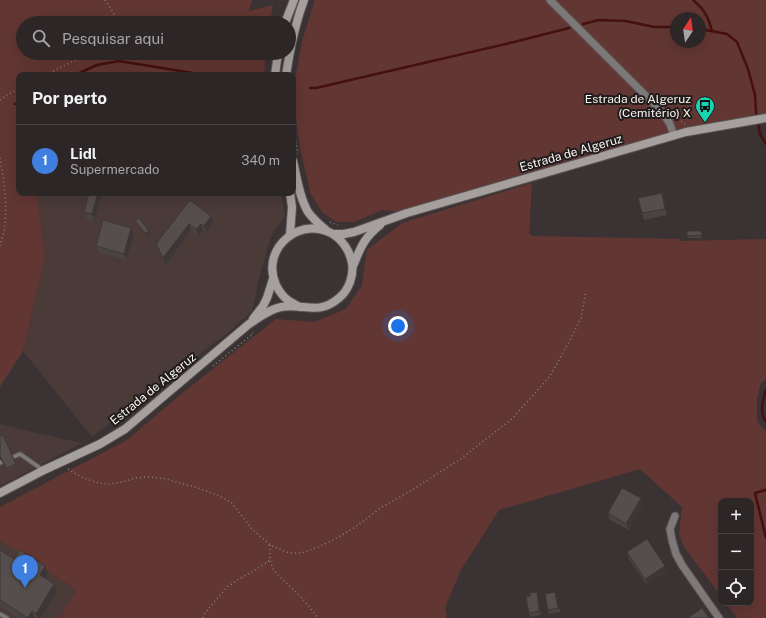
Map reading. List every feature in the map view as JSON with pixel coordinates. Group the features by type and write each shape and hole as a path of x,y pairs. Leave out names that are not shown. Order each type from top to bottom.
{"main road":[{"path":"288,16 294,0"},
{"path":"296,24 304,0"},
{"path":"275,72 277,60"},
{"path":"287,72 289,60"},
{"name":"Estrada de Algeruz","path":"300,307 288,301 279,291 274,279 272,267 274,254 281,243 290,235 302,230 314,228 330,233 344,234 354,232 407,213 694,130 760,119"},
{"path":"296,174 300,192 308,212 316,222 330,233"},
{"path":"290,196 292,207 290,235"},
{"name":"Estrada de Algeruz","path":"352,267 366,238 384,221"},
{"name":"Estrada de Algeruz","path":"0,493 44,470 100,444 125,429 249,324 275,309 282,307 300,307 311,309 322,308 332,304 341,297 352,278 351,257 341,240 330,233"},
{"name":"Estrada de Algeruz","path":"249,324 263,306 274,279"}],"street":[{"path":"550,0 662,112 670,124 674,136"},
{"path":"675,516 670,529 676,554 719,618"}],"lane":[{"path":"0,463 20,454 44,470"},
{"path":"0,614 6,618"}],"path":[{"path":"105,0 115,16"},
{"path":"52,72 75,60"},
{"path":"0,100 16,90"},
{"path":"0,158 6,204 4,230 0,246"},
{"path":"331,222 344,228"},
{"path":"60,463 83,478 99,483 110,484 136,478 166,479 217,494 231,502 252,528 270,545 289,553 301,553 316,548 354,528 382,507 459,460 512,419 550,376 581,318 586,291"},
{"path":"270,545 270,560 274,571 303,599 318,618"},
{"path":"203,618 227,587 270,560"}],"shaded area":[{"path":"0,0 252,0 249,11 273,5 271,16 16,16 16,60 265,60 264,72 16,72 16,196 37,196 45,258 23,351 0,387"},
{"path":"315,0 766,0 766,113 398,212 382,210 354,222 337,222 322,212 310,192 300,148 296,119 296,74 302,41"},
{"path":"532,183 529,234 534,236 680,239 680,241 766,239 766,379 761,383 757,398 757,421 766,432 766,488 761,490 766,489 766,618 737,618 728,606 754,606 754,498 718,498 718,592 684,547 679,534 682,507 640,469 499,510 461,570 445,607 447,618 59,618 77,590 0,540 0,507 127,440 180,395 276,319 314,322 346,309 362,285 367,250 402,223"},
{"path":"37,196 282,196 285,216 272,234 260,274 252,311 230,331 92,437 23,351 45,258"},
{"path":"0,424 24,430 82,443 0,486"},
{"path":"0,540 77,590 59,618 0,618"}],"building":[{"path":"662,193 665,209 642,213 638,198"},
{"path":"88,196 97,196 92,214 84,212"},
{"path":"190,200 211,216 204,226 201,224 196,229 189,224 163,258 156,244"},
{"path":"139,218 149,231 145,233 135,221"},
{"path":"103,220 131,228 124,254 96,246"},
{"path":"687,231 701,231 702,235 687,236"},
{"path":"3,435 16,464 6,468 0,456 0,436"},
{"path":"622,488 641,498 626,524 608,513"},
{"path":"647,539 665,566 645,579 627,552"},
{"path":"0,550 14,559 20,550 45,566 40,575 54,584 36,614 32,611 28,618 0,600"},
{"path":"537,592 539,611 529,613 526,597 530,596 530,593"},
{"path":"555,592 558,608 548,610 545,594"},
{"path":"702,608 709,618 688,618"}],"waterway":[{"path":"693,0 705,13 712,31"},
{"path":"583,24 599,20 626,21 654,27 670,27"},
{"path":"310,88 316,88 569,28"},
{"path":"706,30 727,34 737,42 748,69 755,95 760,134 766,144"},
{"path":"82,72 97,65 119,61 187,72"},
{"path":"766,390 762,410 766,422"},
{"path":"766,490 755,493 766,538"}],"place":[{"name":"Estrada de Algeruz (Cemitério) X","path":"705,123"},
{"name":"Lidl","path":"25,588"}]}
